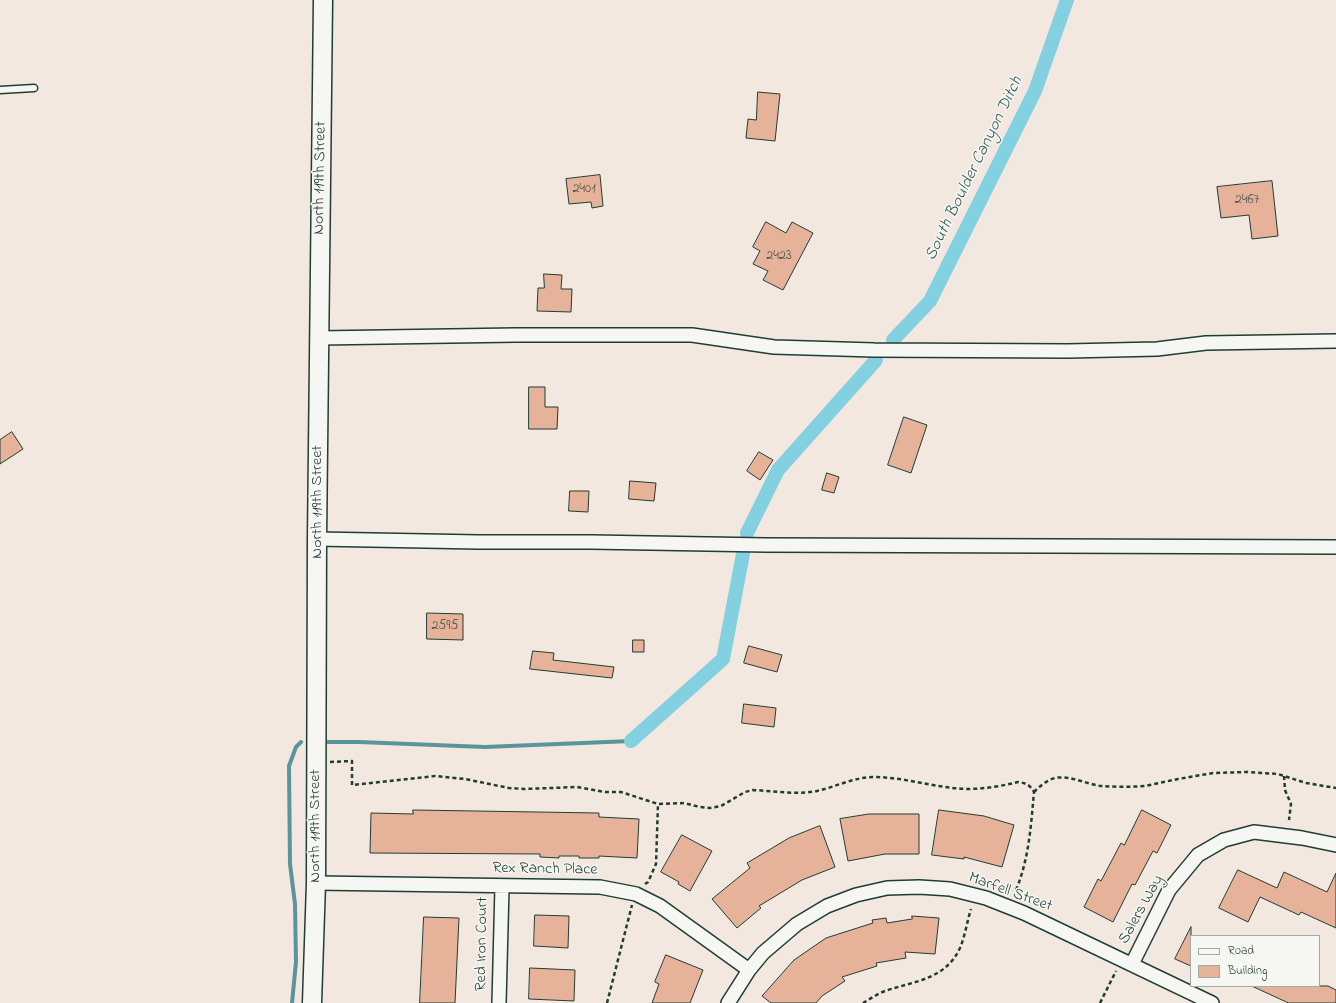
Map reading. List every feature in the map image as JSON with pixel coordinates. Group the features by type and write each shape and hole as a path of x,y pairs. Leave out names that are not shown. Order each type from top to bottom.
{"street":[{"name":"North 119th Street","path":"312,1003 316,883 317,539 323,85 320,1"},
{"path":"319,338 516,335 692,335 774,347 874,350 1068,351 1157,349 1206,343 1336,341"},
{"path":"317,539 766,545 1336,547"},
{"name":"Salers Way","path":"1132,964 1169,890 1198,855 1224,840 1254,832 1302,838 1336,845"},
{"name":"Rex Ranch Place","path":"316,883 600,887 636,894 660,906 749,970"},
{"name":"Red Iron Court","path":"499,1003 502,886"},
{"name":"Marfell Street","path":"728,1003 749,970 763,953 797,924 827,906 856,895 887,888 919,887 950,889 986,898 1024,913 1212,1003"}],"lane":[{"path":"0,90 34,88"}],"path":[{"path":"316,762 352,761 352,785 435,776 465,779 509,788 524,789 577,787 605,792 621,792 658,804 684,803 710,808 721,806 745,792 761,791 800,793 834,787 871,777 910,780 967,789 989,788 1018,782 1028,784 1034,792 1025,864 1016,890"},
{"path":"1034,792 1047,781 1055,778 1066,778 1100,786 1136,787 1213,773 1266,773 1284,776 1306,783 1336,788"},
{"path":"1284,776 1285,790 1291,804 1289,820"},
{"path":"648,882 656,864 658,804"},
{"path":"863,1003 883,992 928,978 942,971 953,960 960,947 971,909"},
{"path":"607,1003 630,910"},
{"path":"1100,1003 1118,968"}],"building":[{"path":"758,92 780,94 775,141 746,138 748,119 756,120"},
{"path":"600,175 603,206 592,208 591,202 569,204 566,179"},
{"path":"1272,181 1278,236 1252,239 1249,215 1221,218 1217,187"},
{"path":"766,222 786,233 792,222 813,233 783,290 763,280 768,271 753,264 760,251 753,247"},
{"path":"544,274 562,275 561,289 572,289 571,312 537,311 538,288 544,288"},
{"path":"529,387 545,387 545,407 558,407 557,429 529,429"},
{"path":"904,417 927,425 911,473 888,465"},
{"path":"12,432 23,449 0,464 0,440"},
{"path":"759,452 773,460 760,480 747,471"},
{"path":"827,473 839,477 834,493 822,490"},
{"path":"630,481 656,483 654,501 629,499"},
{"path":"570,491 589,491 588,512 569,511"},
{"path":"427,613 463,614 463,640 427,639"},
{"path":"633,640 644,640 644,652 633,652"},
{"path":"749,646 782,655 777,672 744,663"},
{"path":"533,651 554,653 553,660 614,667 612,678 530,669"},
{"path":"744,704 776,708 774,727 742,723"},
{"path":"413,810 599,813 599,817 639,819 637,858 599,856 599,858 579,858 579,856 559,856 559,858 540,857 540,854 370,853 371,813 413,814"},
{"path":"939,810 984,816 1014,825 1002,867 964,857 964,859 932,855"},
{"path":"1142,810 1171,825 1157,853 1153,851 1135,885 1132,884 1113,922 1084,907 1098,879 1101,881 1121,843 1124,845"},
{"path":"869,814 919,814 919,854 885,854 848,861 840,819"},
{"path":"820,826 835,867 802,880 759,906 761,908 737,928 712,899 750,868 747,863 789,838"},
{"path":"682,835 712,851 690,891 678,884 679,882 661,872"},
{"path":"1238,870 1277,888 1284,872 1327,892 1336,873 1336,928 1301,912 1299,915 1260,897 1248,922 1219,908"},
{"path":"535,915 569,916 568,948 534,946"},
{"path":"912,916 939,918 935,954 905,952 906,958 876,963 877,966 842,977 845,981 822,996 816,1003 771,1003 762,996 794,960 826,938 873,923 872,920 886,918 887,923 912,919"},
{"path":"424,917 459,918 455,1003 420,1003"},
{"path":"1191,927 1190,966 1175,959"},
{"path":"666,955 703,970 690,1003 652,1003 659,984 655,982"},
{"path":"530,968 575,970 574,1001 529,999"},
{"path":"1328,986 1336,990 1336,1003 1289,1003 1254,987"}],"waterway":[{"name":"South Boulder Canyon Ditch","path":"893,340 930,301 1035,91 1067,0"},
{"name":"South Boulder Canyon Ditch","path":"747,533 778,470 876,360"},
{"name":"South Boulder Canyon Ditch","path":"631,741 723,659 743,554"},
{"path":"328,742 485,747 631,741"},
{"path":"292,1003 296,962 295,904 290,864 289,766 296,747 301,742"}]}
